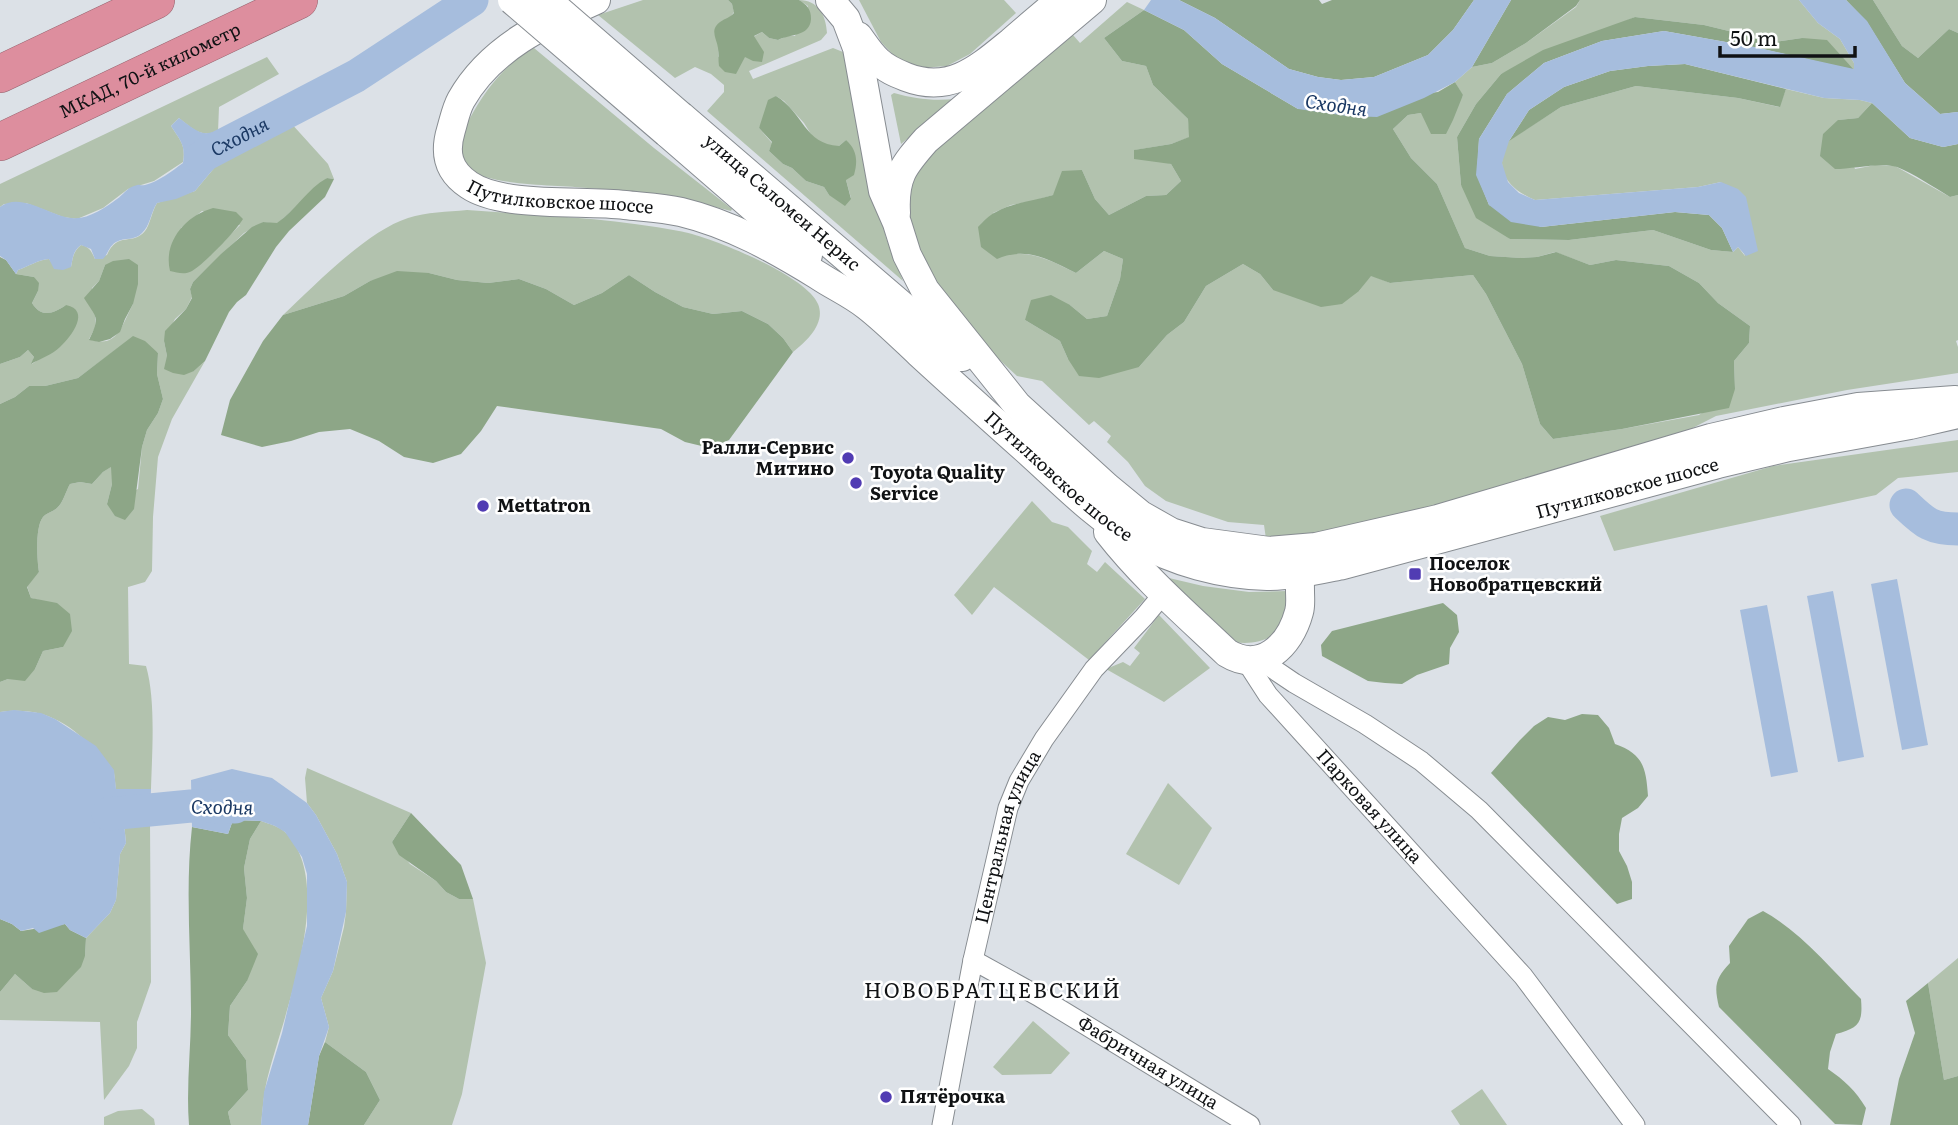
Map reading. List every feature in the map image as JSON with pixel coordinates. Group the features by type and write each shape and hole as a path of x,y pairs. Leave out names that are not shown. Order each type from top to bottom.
{"highway":[{"path":"0,74 156,0"},
{"name":"МКАД, 70-й километр","path":"0,142 299,0"}],"main road":[{"name":"улица Саломеи Нерис","path":"512,0 818,232 1017,405"},
{"name":"улица Саломеи Нерис","path":"547,0 674,124 866,304"},
{"name":"Путилковское шоссе","path":"596,0 548,22 513,43 471,84 459,103 448,141 447,156 456,174 483,192 506,198 621,204 679,212 728,227 782,254 866,304 1087,505 1133,538 1164,554 1198,565 1233,573 1268,576 1300,574 1343,565 1730,461 1958,414"},
{"path":"838,10 877,61 891,71 930,84 971,74 1071,4"},
{"path":"897,223 895,198 907,161 1071,4"},
{"name":"Путилковское шоссе","path":"838,10 857,48 883,191 907,255 925,290 1017,405 1107,487 1141,514 1171,531 1202,542 1269,551 1337,544 1424,522 1711,438 1784,421 1858,407 1958,400"},
{"name":"Парковая улица","path":"1087,505 1121,548 1227,653 1253,661"},
{"path":"1253,661 1276,650 1296,623 1300,609 1300,574 1285,555 1269,551"}],"street":[{"name":"Центральная улица","path":"942,1125 973,960 1008,808 1019,781 1044,739 1094,669 1164,593"},
{"name":"Парковая улица","path":"1253,661 1268,695 1523,975 1635,1125"},
{"path":"1253,661 1365,724 1421,761 1479,810 1791,1125"},
{"name":"Фабричная улица","path":"973,960 1038,996 1250,1125"}],"green space":[{"path":"643,0 728,0 734,12 723,33 718,57 762,32 769,38 778,40 795,36 808,6 799,0 816,6 823,15 826,26 827,33 821,40 749,71 753,79 833,48 843,52 850,60 886,238 903,281 707,111 724,92 724,85 711,74 695,67 675,78 598,15","holes":["776,96 784,101 814,139 829,146 839,146 846,140 846,180 851,198 829,195 824,187 806,181 769,151 772,143 759,128"]},
{"path":"728,0 799,0 809,10 810,25 803,32 778,40 769,38 762,32 754,36 764,52 762,62 745,57 736,74 725,72 719,66 714,31 720,22 734,13"},
{"path":"859,0 1004,0 1016,13 970,54 947,66 921,68 896,58 881,42"},
{"path":"1179,0 1319,0 1322,4 1332,0 1474,0 1453,30 1428,55 1374,77 1341,80 1289,69 1215,18"},
{"path":"1511,0 1580,0 1576,6 1526,43 1492,63 1472,67"},
{"path":"1580,0 1799,0 1818,23 1840,39 1854,63 1854,70 1802,38 1774,42 1704,25 1635,17 1501,74 1476,104 1457,137 1461,185 1510,239 1569,240 1653,230 1711,250 1733,252 1738,247 1745,256 1721,182 1698,187 1535,200 1518,190 1509,182 1503,170 1502,160 1508,141 1561,107 1636,86 1738,98 1779,107 1786,89 1824,98 1872,103 1858,118 1838,120 1855,169 1875,165 1895,166 1950,197 1958,195 1958,373 1847,390 1716,416 1679,435 1355,531 1266,539 1264,525 1228,522 1166,501 1145,486 1128,462 1107,442 1111,436 1094,421 1089,425 1042,381 1017,376 977,339 955,314 916,240 907,207 915,166 944,136 1073,35 1080,43 1127,2 1144,10 1104,38 1122,61 1146,66 1153,85 1188,119 1190,137 1171,144 1135,150 1171,164 1181,181 1166,195 1146,196 1109,215 1095,199 1082,170 1053,195 1011,205 993,213 1008,254 1036,256 1076,273 1104,251 1123,259 1120,279 1107,316 1087,319 1070,305 1025,320 1060,341 1068,359 1139,367 1167,335 1184,322 1206,286 1243,264 1260,274 1273,290 1359,291 1371,275 1390,283 1473,275 1486,294 1522,364 1540,424 1553,439 1699,415 1735,389 1734,361 1749,343 1750,326 1718,303 1699,283 1669,266 1616,260 1590,265 1555,252 1521,258 1490,256 1465,248 1437,184 1411,158 1393,129 1408,115 1421,113 1463,96 1455,82 1472,67 1492,63 1526,43 1576,7"},
{"path":"1846,0 1873,0 1902,46 1918,58 1949,29 1958,33 1958,112 1940,114 1905,83 1867,22"},
{"path":"1873,0 1958,0 1958,33 1949,29 1918,58 1902,46"},
{"path":"1144,10 1184,30 1222,64 1298,109 1438,92 1455,82 1463,95 1446,134 1431,134 1421,113 1408,115 1393,129 1411,158 1437,184 1465,248 1490,256 1521,258 1556,252 1590,265 1616,260 1669,266 1699,283 1718,303 1750,326 1749,343 1734,361 1735,389 1729,408 1622,429 1553,439 1540,424 1522,364 1486,294 1473,275 1390,283 1371,276 1359,291 1342,304 1321,307 1273,290 1260,274 1243,264 1206,286 1184,322 1167,335 1139,367 1099,378 1079,376 1060,341 1025,320 1031,300 1051,295 1070,305 1087,319 1107,316 1120,279 1123,259 1104,251 1076,273 1047,259 1028,254 1008,255 997,259 981,247 978,227 991,215 1003,209 1053,195 1062,171 1082,170 1095,199 1109,215 1146,196 1166,195 1181,181 1171,164 1134,159 1134,150 1171,144 1189,137 1188,119 1153,85 1146,66 1122,61 1104,38"},
{"path":"1635,17 1704,25 1774,42 1802,38 1827,40 1854,70 1754,47 1664,31 1602,41 1544,63 1507,94 1479,139 1477,175 1489,205 1541,227 1675,212 1709,215 1722,228 1733,252 1711,250 1653,230 1569,240 1510,239 1476,218 1461,185 1457,137 1476,104 1501,74 1543,50"},
{"path":"534,48 732,209 731,211 668,196 524,184 490,178 468,168 460,150 462,136 470,118 497,78"},
{"path":"267,57 279,74 219,107 218,132 201,133 179,118 171,126 183,147 183,162 154,181 128,189 103,208 77,219 63,217 26,203 4,204 0,207 0,184"},
{"path":"1685,64 1786,89 1780,107 1738,98 1636,86 1561,107 1509,141 1529,110 1564,87 1610,71"},
{"path":"894,93 924,99 955,99 901,144 891,95"},
{"path":"776,96 818,140 839,146 846,140 852,148 856,165 854,175 846,180 851,199 845,206 829,195 824,187 806,181 769,151 772,142 759,128 768,100"},
{"path":"1872,103 1910,138 1943,147 1958,144 1958,195 1950,197 1897,167 1875,165 1835,169 1820,156 1823,134 1838,120 1858,118"},
{"path":"290,122 328,164 334,179 327,178 277,224 263,222 244,233 193,282 190,289 192,297 186,309 175,319 164,341 167,356 194,371 205,361 172,419 158,457 152,571 145,582 128,587 129,664 146,666 151,694 151,789 116,789 114,773 109,764 76,732 42,714 0,712 0,682 35,669 43,651 63,647 42,601 31,598 27,586 39,572 37,544 40,522 59,506 70,484 92,484 112,466 112,484 107,504 138,489 142,447 147,430 163,399 157,374 158,353 133,337 78,378 45,386 29,386 0,404 0,364 20,357 28,350 34,357 32,364 43,356 66,305 48,313 39,311 32,303 38,291 34,277 16,274 18,270 49,259 52,263 71,267 75,252 81,245 88,248 95,259 107,255 115,243 135,238 145,231 157,203 195,191 220,161 243,148 246,143 255,142","holes":["202,211 240,225 218,247 181,228","105,265 133,304 118,333 107,341 99,341 89,339 96,326 92,288 99,281"]},
{"path":"327,178 334,179 325,197 276,247 246,295 229,312 205,361 194,371 184,375 164,369 167,356 165,331 186,309 192,298 190,289 193,282 252,227 263,222 277,223"},
{"path":"213,208 236,212 243,219 212,255 192,271 170,271 170,250 178,232 193,217"},
{"path":"467,210 600,220 679,231 712,240 777,269 810,293 820,311 817,325 793,352 768,324 742,311 713,314 683,307 629,275 602,293 574,305 546,289 519,279 488,283 457,280 429,273 370,281 344,296 283,315 342,260 376,234 422,214"},
{"path":"0,257 6,260 16,274 34,277 39,283 32,303 39,311 48,313 66,305 77,312 77,324 65,342 54,352 31,364 34,357 28,350 20,357 0,364"},
{"path":"129,259 138,265 138,284 133,304 120,332 99,342 89,340 96,318 84,298 99,281 105,265"},
{"path":"397,271 429,273 457,280 488,283 519,279 546,289 574,305 602,293 629,275 683,307 713,314 742,311 768,324 793,352 729,440 710,448 685,442 661,429 497,406 481,431 461,454 433,463 404,457 379,441 350,429 319,432 262,447 221,435 230,400 263,341 283,315 344,296 370,281"},
{"path":"133,336 145,341 158,353 157,374 163,399 147,430 142,447 134,509 125,520 115,516 107,504 112,484 111,467 92,484 70,484 59,506 43,517 38,536 39,572 27,587 31,598 57,603 70,614 72,631 63,647 43,651 35,669 25,681 8,679 0,682 0,404 29,386 45,386 78,378"},
{"path":"1958,440 1958,472 1898,478 1876,495 1614,551 1600,516 1773,466"},
{"path":"1032,501 1052,522 1068,527 1092,551 1087,564 1097,572 1105,562 1145,599 1089,660 994,587 972,615 954,595"},
{"path":"1169,578 1249,592 1287,591 1288,613 1285,622 1273,635 1257,642 1230,641 1167,580"},
{"path":"1443,603 1457,615 1459,632 1450,648 1449,664 1417,675 1402,684 1385,683 1368,681 1322,656 1321,645 1332,631"},
{"path":"1159,615 1210,668 1164,702 1106,669 1123,662 1130,666 1140,653 1134,648"},
{"path":"1582,714 1598,715 1609,728 1615,744 1637,757 1646,777 1648,796 1638,808 1622,818 1619,851 1632,882 1632,899 1617,904 1491,773 1534,726 1548,717 1565,720"},
{"path":"307,768 411,813 392,842 410,864 436,881 446,892 459,899 473,899 486,963 462,1094 452,1125 364,1125 380,1100 366,1072 325,1042 329,1027 321,998 333,971 344,927 347,882 337,854 307,803"},
{"path":"1168,783 1212,828 1179,885 1126,854"},
{"path":"411,813 461,865 473,899 459,899 446,892 436,881 399,855 392,842"},
{"path":"233,820 261,821 250,839 244,868 247,898 243,929 258,954 247,981 230,1006 228,1035 246,1060 248,1090 228,1112 231,1125 189,1125 189,896 192,827 228,834"},
{"path":"261,821 286,833 300,855 307,883 307,915 295,983 267,1078 261,1125 231,1125 228,1112 248,1090 246,1060 228,1035 230,1006 247,981 243,929 247,898 244,868 250,839"},
{"path":"124,823 150,823 151,982 137,1022 137,1048 129,1066 104,1100 100,1022 0,1020 0,992 15,974 32,989 85,956 86,938 110,913 116,900 120,854 126,843"},
{"path":"1763,911 1803,940 1861,999 1858,1023 1855,1027 1836,1034 1828,1069 1849,1086 1866,1108 1862,1125 1835,1124 1719,1007 1717,983 1730,963 1729,946 1748,919"},
{"path":"0,919 21,931 65,924 70,930 86,938 81,967 57,992 44,993 32,989 15,974 0,992"},
{"path":"1958,958 1958,1076 1944,1080 1928,983"},
{"path":"1928,983 1944,1080 1958,1076 1958,1125 1890,1125 1899,1079 1915,1033 1906,1001"},
{"path":"1033,1021 1070,1053 1051,1074 1002,1075 993,1067"},
{"path":"325,1042 366,1072 380,1100 364,1125 308,1125 319,1056"},
{"path":"1482,1089 1507,1125 1460,1125 1451,1111"},
{"path":"142,1109 154,1119 155,1125 104,1125 104,1117 118,1111"}],"water":[{"path":"1151,0 1179,0 1215,18 1289,69 1341,80 1374,77 1428,55 1453,30 1474,0 1511,0 1472,67 1455,82 1377,117 1298,109 1222,64 1184,30 1144,10"},
{"path":"1799,0 1846,0 1867,21 1905,83 1940,114 1958,112 1958,144 1943,147 1910,138 1872,103 1824,98 1685,64 1648,66 1610,71 1564,87 1529,110 1509,141 1502,163 1508,182 1519,193 1535,200 1698,187 1721,182 1738,189 1746,197 1758,251 1746,256 1738,247 1733,252 1722,228 1709,215 1675,212 1541,227 1511,222 1489,205 1476,175 1479,139 1507,94 1544,63 1602,41 1664,31 1854,69 1854,63 1840,39 1818,23"},
{"path":"179,118 202,133 236,128 246,143 243,148 220,161 195,191 157,203 142,233 116,242 103,259 95,259 91,249 81,245 75,252 71,267 54,269 49,259 18,270 16,274 0,256 0,207 8,203 26,203 72,218 96,213 132,187 155,181 183,163 183,147 171,126"},
{"path":"1897,579 1928,745 1902,750 1871,584"},
{"path":"1833,591 1864,757 1838,762 1807,596"},
{"path":"1767,605 1798,772 1771,777 1740,610"},
{"path":"14,710 41,713 55,719 96,746 114,770 116,789 151,789 150,823 124,823 126,843 120,854 116,900 110,913 86,938 70,930 65,924 39,933 33,928 21,931 0,919 0,712"},
{"path":"232,769 272,778 307,803 337,854 347,882 346,912 333,971 321,998 329,1027 319,1056 308,1125 261,1125 264,1092 282,1033 307,926 307,874 302,857 285,832 275,826 261,821 233,820 228,834 192,827 191,780"}],"waterway":[{"name":"Сходня","path":"201,158 356,76 472,0"},
{"path":"1906,505 1929,524 1958,529"},
{"name":"Сходня","path":"108,814 191,806 235,807"}],"place":[{"name":"Ралли-Сервис Митино","path":"848,458"},
{"name":"Toyota Quality Service","path":"856,483"},
{"name":"Mettatron","path":"483,506"},
{"name":"Поселок Новобратцевский","path":"1415,574"},
{"name":"Пятёрочка","path":"886,1097"}],"district":[{"name":"НОВОБРАТЦЕВСКИЙ","path":"993,991"}]}
